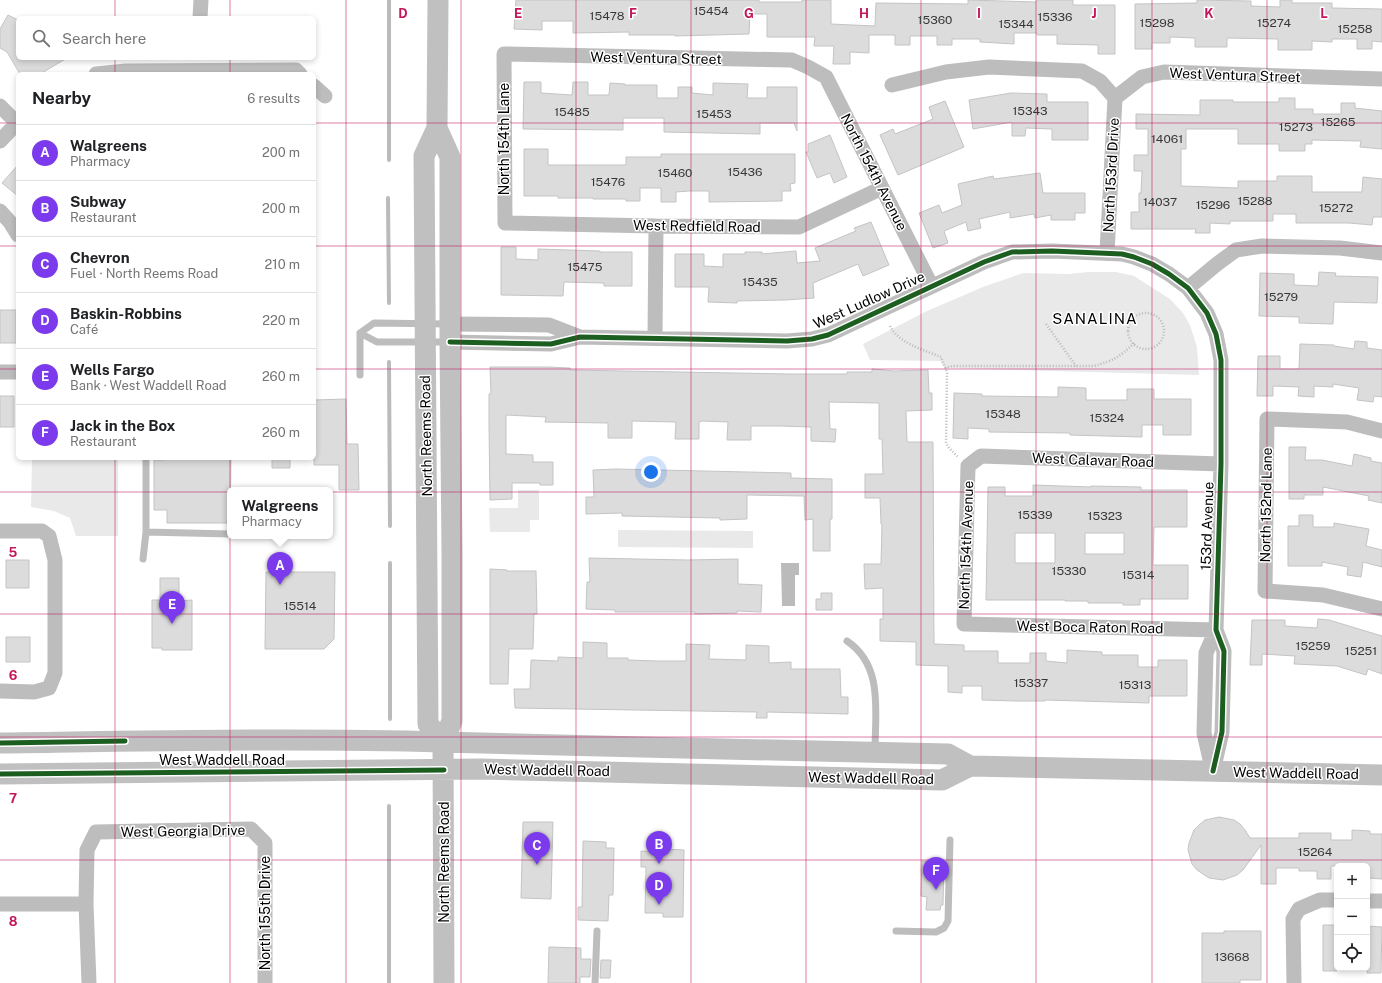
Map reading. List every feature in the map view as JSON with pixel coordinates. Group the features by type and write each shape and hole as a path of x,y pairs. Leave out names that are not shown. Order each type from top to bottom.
{"main road":[{"name":"North Reems Road","path":"438,0 437,128 424,156 424,333 428,724 443,742"},
{"name":"North Reems Road","path":"437,128 450,157 452,721 443,742 444,983"},
{"name":"West Waddell Road","path":"0,743 145,741 443,742 948,754 970,766 1382,775"},
{"path":"51,773 65,759 137,758 142,753 145,741"},
{"path":"703,774 759,761 835,764 851,763 861,761 874,753"},
{"name":"West Waddell Road","path":"0,774 481,769 942,780 970,766"}],"street":[{"path":"200,0 200,16"},
{"name":"West Ventura Street","path":"504,54 792,60 808,67"},
{"name":"North 154th Lane","path":"504,54 505,223"},
{"path":"116,72 199,64 296,70 298,72"},
{"name":"North 154th Avenue","path":"808,67 826,77 931,286"},
{"path":"892,85 946,72 989,67 1082,71 1100,81 1115,98"},
{"name":"West Ventura Street","path":"1115,98 1142,77 1164,72 1382,79"},
{"name":"North 153rd Drive","path":"1107,253 1115,98"},
{"path":"0,106 16,120"},
{"path":"0,141 16,124"},
{"name":"West Redfield Road","path":"505,223 798,227 882,188"},
{"path":"0,211 10,222 16,232"},
{"path":"655,338 656,226"},
{"path":"1188,288 1236,250 1262,246 1317,247 1382,253"},
{"name":"West Ludlow Drive","path":"450,333 551,344 580,337 788,341 812,339 828,335 984,262 1012,252 1052,251 1107,253 1134,257 1152,264 1170,274 1188,288"},
{"name":"153rd Avenue","path":"1188,288 1207,313 1216,334 1221,360 1222,379 1216,630 1206,652 1204,732 1213,771"},
{"path":"0,372 16,372"},
{"name":"North 152nd Lane","path":"1382,431 1347,422 1267,419 1265,591 1323,595 1382,609"},
{"name":"West Calavar Road","path":"968,466 982,456 1221,464"},
{"name":"North 154th Avenue","path":"964,624 968,466"},
{"path":"0,531 42,531 49,536 55,560 55,673 49,688 34,692 0,691"},
{"name":"West Boca Raton Road","path":"964,624 1216,630"},
{"name":"West Georgia Drive","path":"86,904 87,850 96,832 251,829 265,843"},
{"name":"North 155th Drive","path":"265,843 265,983"},
{"path":"1294,983 1293,919 1299,909 1320,900 1334,900"},
{"path":"1370,901 1382,901"},
{"path":"0,904 86,904 88,983"}],"lane":[{"path":"360,333 374,323 424,333 450,333"},
{"path":"360,333 377,342 424,333 450,333"},
{"path":"360,333 360,374"},
{"path":"143,559 146,532 146,460"},
{"path":"146,532 227,534"},
{"path":"848,641 865,657 872,672 875,701 874,753"},
{"path":"896,931 936,932 944,928 948,921 950,840"},
{"path":"596,931 596,983"}],"path":[{"path":"1145,314 1155,316 1163,326 1163,337 1156,346 1151,348 1145,349 1136,346 1134,343 1129,334 1129,327 1134,318 1145,314"},
{"path":"1046,324 1076,366"},
{"path":"890,326 892,331 899,338 941,357 947,372 946,443 949,448 968,466"},
{"path":"945,368 952,366 1094,366 1113,361 1134,343"}],"shaded area":[{"path":"1116,272 1134,276 1170,299 1183,313 1190,325 1197,347 1199,375 945,368 940,361 870,360 863,344 927,311 983,287 1023,273 1069,274"},
{"path":"32,460 118,460 118,536 76,536 70,518 54,511 31,507"},
{"path":"518,490 539,490 539,520 530,520 530,532 490,532 489,508 518,508"},
{"path":"618,530 753,531 753,548 618,547"},
{"path":"781,563 799,563 799,575 795,575 795,606 782,606"}],"building":[{"path":"516,0 759,0 759,2 802,2 802,0 831,0 831,24 875,26 876,3 968,4 968,0 1037,2 1037,0 1073,0 1073,5 1115,5 1115,54 1098,54 1098,45 1057,44 1057,35 1037,35 1037,33 1014,33 1014,44 980,42 980,39 952,39 952,45 937,45 937,36 910,36 910,45 895,45 895,35 869,35 869,53 850,52 850,64 833,64 834,46 814,46 815,37 767,37 767,14 750,14 749,34 675,36 629,35 629,32 573,33 573,21 542,21 542,30 514,29"},
{"path":"1197,0 1251,1 1251,6 1280,7 1280,0 1292,0 1292,3 1332,3 1332,8 1382,9 1382,42 1372,41 1372,49 1357,49 1357,39 1332,39 1332,42 1312,41 1312,50 1278,50 1278,39 1227,38 1227,47 1195,47 1195,38 1170,37 1170,43 1152,43 1152,49 1135,49 1135,4 1197,3"},
{"path":"8,15 16,19 16,60 64,60 43,72 19,72 7,52 0,48 0,29"},
{"path":"524,82 541,82 541,93 572,95 573,82 588,82 588,95 609,95 610,83 625,85 657,85 657,98 678,98 678,87 692,87 692,93 713,95 713,83 748,84 747,98 767,98 767,87 797,87 797,131 794,123 760,123 760,134 664,132 664,118 623,118 623,130 523,129"},
{"path":"1011,93 1047,94 1047,102 1088,102 1088,140 1052,140 1052,129 1026,128 1025,136 1012,136 1012,122 973,129 969,100"},
{"path":"1279,98 1295,98 1295,109 1313,109 1313,114 1341,114 1341,103 1355,103 1355,108 1382,111 1382,149 1360,147 1361,141 1312,140 1312,144 1305,144 1305,151 1279,151 1279,144 1238,144 1238,129 1186,129 1186,149 1181,149 1181,186 1238,188 1238,181 1277,181 1277,176 1312,176 1312,192 1362,192 1363,177 1382,179 1382,217 1373,217 1372,225 1349,223 1296,223 1296,214 1273,214 1273,221 1230,221 1230,224 1210,223 1210,233 1195,233 1196,229 1131,229 1131,212 1139,212 1139,193 1141,193 1142,171 1134,171 1134,155 1148,155 1148,129 1136,129 1136,114 1200,115 1200,100 1279,102"},
{"path":"945,101 964,147 898,175 880,135 893,129 895,134 933,119 929,107"},
{"path":"830,135 847,177 834,183 830,173 817,178 806,152 808,152 808,144"},
{"path":"524,149 548,149 548,165 626,165 626,157 661,157 661,154 795,154 795,183 790,184 791,191 782,191 782,201 709,202 709,191 689,191 676,192 676,202 661,202 661,188 640,188 640,201 626,201 626,199 558,198 558,196 524,196"},
{"path":"16,167 16,194 2,183"},
{"path":"1040,173 1043,193 1085,193 1085,213 1075,213 1075,220 1051,220 1051,215 1035,218 1034,214 1010,218 1010,212 979,219 981,228 968,231 966,222 944,231 948,243 933,248 919,213 939,205 942,213 962,205 958,184 993,176 994,179"},
{"path":"871,222 889,265 863,276 858,264 813,283 814,298 737,301 737,303 708,302 709,287 675,287 675,254 704,254 704,266 723,267 723,254 745,254 745,252 762,252 762,254 796,251 797,263 820,261 815,248 856,231 854,228"},
{"path":"501,247 516,247 516,259 538,260 538,249 632,252 632,286 604,286 604,283 564,282 563,296 501,295"},
{"path":"1319,272 1336,273 1335,276 1378,277 1377,303 1334,302 1333,324 1299,323 1299,317 1259,316 1260,273 1294,274 1294,285 1318,286"},
{"path":"0,310 16,310 16,343 0,343"},
{"path":"1355,341 1367,342 1367,348 1382,350 1382,397 1374,396 1373,402 1357,400 1359,388 1333,384 1333,387 1314,386 1314,397 1298,396 1299,387 1273,386 1273,396 1257,396 1258,356 1280,356 1280,369 1299,369 1300,344 1334,345 1354,349"},
{"path":"490,367 548,367 570,368 570,370 789,374 847,374 847,372 872,372 872,369 894,371 928,370 929,393 932,393 932,410 906,411 907,442 933,442 934,644 964,645 964,651 998,651 998,663 1030,663 1030,653 1046,653 1046,661 1067,663 1067,650 1102,652 1102,655 1138,655 1138,667 1158,667 1158,660 1187,660 1187,696 1149,696 1149,703 982,700 982,686 962,686 962,693 948,692 948,666 916,665 916,642 880,641 880,619 883,619 883,588 865,589 864,564 881,564 882,524 880,498 865,498 865,474 883,474 882,439 879,439 879,403 829,402 830,429 836,429 835,442 811,441 811,427 780,426 751,426 751,440 727,440 728,422 702,421 699,422 699,439 675,439 676,422 632,421 632,438 608,438 608,423 545,422 546,417 506,415 506,454 533,455 533,462 553,462 553,485 540,485 540,483 512,483 512,499 490,500"},
{"path":"1058,387 1086,388 1086,400 1127,400 1127,389 1154,389 1154,399 1191,399 1191,435 1163,435 1163,425 1142,425 1142,437 1070,435 1070,433 989,432 989,429 968,428 968,439 953,438 954,393 982,394 982,396 1058,397"},
{"path":"0,396 14,396 14,427 0,427"},
{"path":"346,399 347,444 358,444 359,490 339,490 339,465 314,465 314,460 316,460 316,400"},
{"path":"1289,447 1306,447 1305,460 1322,460 1352,466 1354,454 1371,458 1371,461 1382,463 1382,503 1368,500 1369,496 1323,487 1323,495 1304,495 1304,499 1289,499"},
{"path":"154,460 231,460 231,487 227,487 227,523 167,523 167,510 154,510"},
{"path":"272,460 290,460 290,468 272,468"},
{"path":"616,469 791,473 791,478 832,479 830,551 813,551 813,519 805,520 804,496 747,495 747,519 720,520 720,518 622,516 622,513 586,514 586,497 594,497 593,470"},
{"path":"1033,485 1141,487 1141,490 1187,490 1187,527 1154,527 1153,565 1188,565 1188,599 1140,599 1140,605 1123,605 1123,603 1088,603 1088,601 1065,600 986,600 988,487 1005,487 1005,496 1033,496","holes":["1015,533 1055,533 1055,563 1015,563","1085,533 1124,533 1124,554 1085,554"]},
{"path":"1299,515 1313,515 1313,527 1334,527 1334,523 1369,529 1366,546 1382,550 1382,567 1363,562 1361,577 1347,575 1348,567 1322,562 1322,566 1288,566 1288,526 1299,526"},
{"path":"589,558 687,560 738,559 738,584 762,585 761,612 737,611 737,613 695,614 695,612 615,612 615,610 586,609 587,582 590,582"},
{"path":"6,560 29,560 29,588 6,588"},
{"path":"490,569 507,571 536,571 537,614 534,614 533,649 509,649 508,684 490,684"},
{"path":"266,572 335,572 334,639 324,649 265,649"},
{"path":"160,578 179,578 179,601 192,600 192,650 162,650 162,648 152,648 152,600 160,600"},
{"path":"821,593 832,593 832,610 816,610 816,599 821,599"},
{"path":"1318,619 1329,620 1382,636 1382,674 1368,669 1366,675 1337,666 1294,664 1295,656 1262,654 1262,665 1250,665 1252,620 1285,620 1285,626 1317,628"},
{"path":"6,637 30,637 30,662 6,662"},
{"path":"583,642 607,643 607,658 628,658 628,660 657,661 686,661 686,644 710,645 709,659 746,660 746,645 769,646 769,663 791,662 791,669 840,669 841,697 848,697 848,714 767,712 767,718 756,718 757,712 515,708 514,689 530,689 531,660 558,661 558,657 583,658"},
{"path":"1219,817 1234,820 1240,824 1250,838 1299,838 1299,833 1331,833 1331,840 1352,840 1352,830 1370,831 1370,834 1382,834 1382,879 1370,878 1370,863 1334,863 1334,866 1331,866 1331,879 1317,879 1317,871 1299,871 1299,868 1276,868 1276,884 1261,884 1261,845 1243,870 1237,875 1223,880 1209,878 1197,870 1192,864 1188,850 1194,830 1205,820"},
{"path":"523,822 553,822 551,899 521,898"},
{"path":"583,841 606,842 606,848 614,848 613,895 609,895 608,921 578,920 578,907 582,907"},
{"path":"665,849 684,850 683,917 663,917 663,913 645,913 646,867 641,867 641,851 665,852"},
{"path":"922,861 944,863 943,905 941,905 940,910 926,910 927,897 921,896"},
{"path":"1323,925 1334,925 1334,971 1323,971"},
{"path":"1370,926 1382,927 1381,973 1367,973 1367,971 1370,971"},
{"path":"1224,931 1261,931 1261,980 1240,980 1240,983 1202,983 1202,933 1224,933"},
{"path":"549,947 581,948 581,959 591,959 590,977 580,977 580,983 548,983"},
{"path":"601,960 611,960 610,978 600,978"}],"waterway":[{"path":"389,0 389,160"},
{"path":"388,198 389,303"},
{"path":"389,362 390,526"},
{"path":"390,563 390,719"},
{"path":"389,806 389,983"}],"cycle path":[{"path":"450,342 551,344 580,337 787,341 812,339 828,335 984,262 1012,252 1052,251 1122,254 1152,264 1188,288 1207,313 1216,334 1221,360 1221,464 1216,630 1224,651 1222,732 1213,771"},
{"path":"0,743 125,741"},
{"path":"0,774 444,770"}],"place":[{"name":"Walgreens","path":"280,585"},
{"name":"Wells Fargo","path":"172,624"},
{"name":"Subway","path":"659,864"},
{"name":"Chevron","path":"537,865"},
{"name":"Jack in the Box","path":"936,890"},
{"name":"Baskin-Robbins","path":"659,905"}],"district":[{"name":"SANALINA","path":"1095,319"}]}
